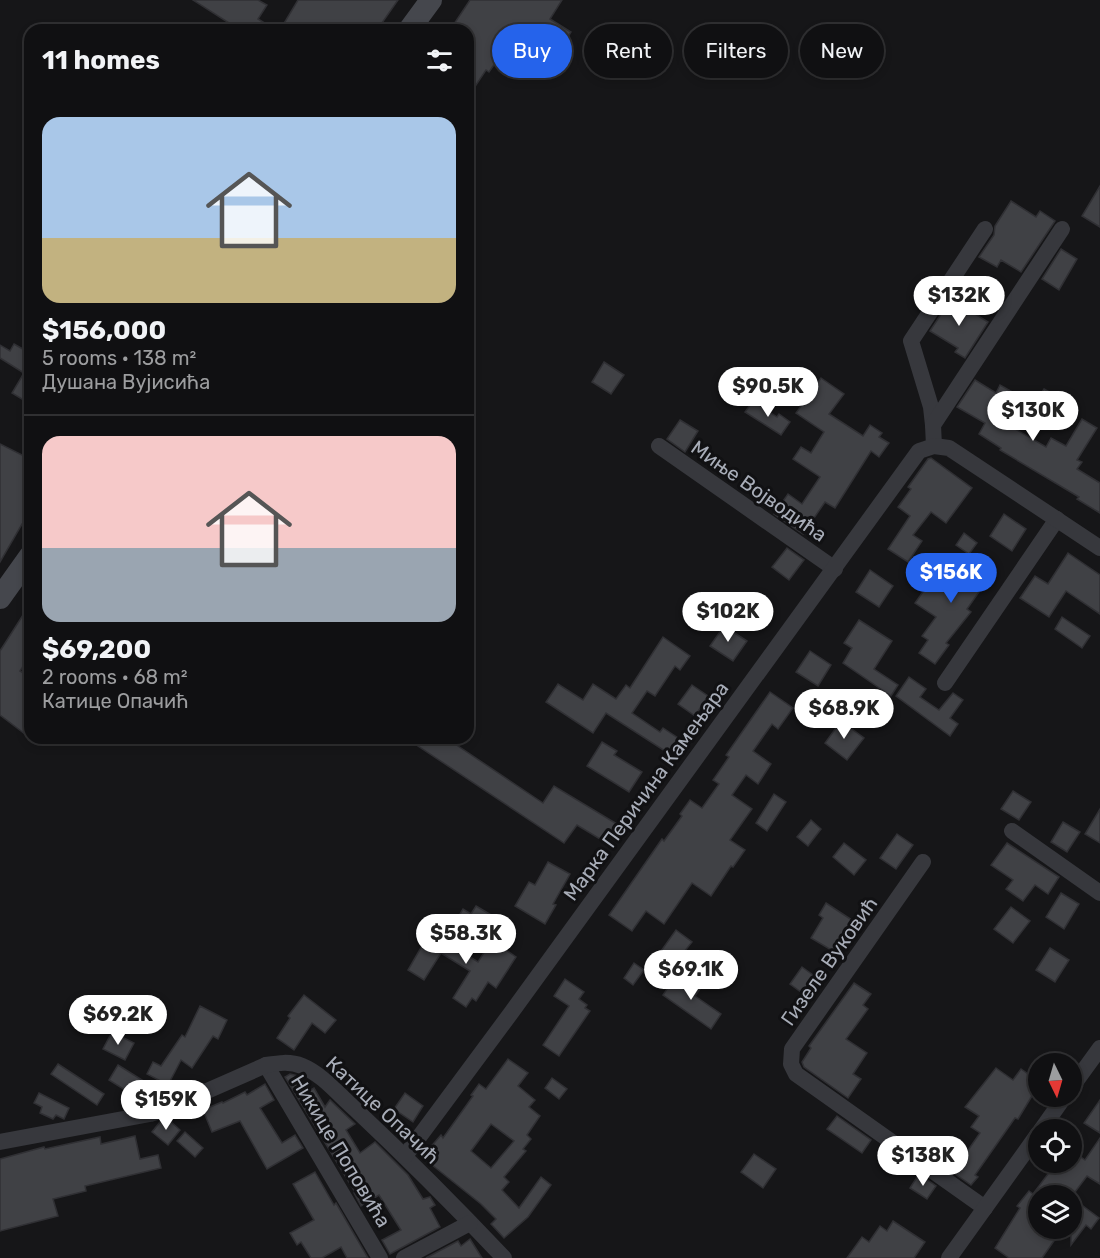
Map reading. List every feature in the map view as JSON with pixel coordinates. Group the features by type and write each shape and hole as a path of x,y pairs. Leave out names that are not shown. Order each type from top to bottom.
{"main road":[{"path":"413,24 430,0"},
{"path":"0,598 24,564"}],"street":[{"path":"933,425 931,407 911,341 985,229"},
{"path":"1062,229 933,425 927,448 949,448 1100,548"},
{"name":"Миње Војводића","path":"659,446 835,569"},
{"name":"Марка Перичина Камењара","path":"405,1156 835,569 927,448"},
{"path":"945,683 1057,519"},
{"path":"1012,831 1100,892"},
{"name":"Гизеле Вуковић","path":"923,862 792,1049 791,1064 796,1074 985,1208"},
{"path":"1082,1073 1100,1048"},
{"name":"Катице Опачић","path":"0,1142 150,1114 266,1065 294,1063 309,1070 405,1156 504,1258"},
{"name":"Никице Поповића","path":"266,1065 380,1258"},
{"path":"949,1258 1028,1148"},
{"path":"404,1258 470,1223"}],"building":[{"path":"193,0 258,0 267,5 258,19 266,24 231,24"},
{"path":"298,0 398,0 381,24 284,24"},
{"path":"470,0 562,0 550,19 558,24 492,24 492,68 489,72 486,70 474,88 474,24 454,24"},
{"path":"1100,186 1100,227 1082,216"},
{"path":"1011,201 1036,217 1040,211 1055,221 1021,272 1001,260 997,267 979,257 994,235 995,226"},
{"path":"1061,249 1077,259 1059,290 1042,279"},
{"path":"951,299 988,322 965,358 955,352 958,348 930,331"},
{"path":"14,344 24,350 24,373 0,358 0,345 10,351"},
{"path":"604,362 624,375 611,394 592,382"},
{"path":"24,373 24,400 12,393"},
{"path":"821,378 844,394 829,414 863,436 870,425 882,433 879,437 889,443 879,457 871,451 835,508 825,502 803,534 774,514 788,494 802,504 820,477 793,459 801,447 811,453 824,432 796,413"},
{"path":"975,380 996,393 1000,385 1025,399 1010,426 1046,447 1051,438 1066,446 1082,419 1097,428 1077,460 1082,462 1077,469 1100,483 1100,513 1077,499 1079,497 1000,450 1001,448 979,434 985,423 957,407"},
{"path":"1044,389 1058,397 1048,414 1034,406"},
{"path":"753,401 777,417 779,414 790,422 781,435 745,412"},
{"path":"680,420 698,431 685,452 667,439"},
{"path":"0,444 24,456 24,525 22,524 0,562"},
{"path":"931,458 972,488 946,523 931,512 913,535 922,541 908,562 888,549 910,516 898,507 911,489 908,487"},
{"path":"1004,514 1026,529 1012,551 990,536"},
{"path":"964,533 977,543 969,554 956,545"},
{"path":"787,548 804,560 789,580 772,567"},
{"path":"1068,553 1100,575 1100,614 1066,591 1049,617 1020,598 1035,576 1048,584"},
{"path":"971,554 995,569 967,609 971,612 946,643 949,645 935,664 919,653 928,640 922,636 936,617 915,603 937,572 952,582"},
{"path":"870,570 893,586 879,607 856,592"},
{"path":"24,613 24,665 20,671 24,673 24,733 0,715 0,651"},
{"path":"1062,617 1090,636 1082,648 1055,629"},
{"path":"859,620 892,641 874,669 898,685 891,696 843,663 852,648 844,643"},
{"path":"724,626 747,641 733,661 710,646"},
{"path":"663,637 690,656 680,670 675,666 655,696 647,691 632,713 660,732 663,728 678,738 668,753 606,713 593,733 546,702 558,684 583,700 593,684 616,699 626,685 630,688"},
{"path":"810,651 831,665 818,686 796,672"},
{"path":"909,677 926,689 920,697 939,710 953,693 963,700 950,718 958,724 950,736 896,696"},
{"path":"692,685 708,696 695,716 678,704"},
{"path":"770,692 793,708 778,729 772,724 753,751 771,764 758,784 746,775 732,795 752,809 730,840 745,850 711,896 692,883 664,924 646,911 632,931 609,915 662,839 664,841 682,816 680,814 690,800 702,808 719,784 713,780 729,757 726,755"},
{"path":"853,701 864,708 851,726 841,718"},
{"path":"841,721 864,738 847,760 825,743"},
{"path":"602,742 617,751 614,755 642,772 629,792 587,766"},
{"path":"419,744 455,744 543,803 554,786 617,824 605,842 577,825 564,843 418,746"},
{"path":"1013,791 1031,802 1019,820 1001,809"},
{"path":"774,794 786,802 767,831 756,823"},
{"path":"1100,809 1100,843 1085,834"},
{"path":"811,820 821,829 808,846 797,837"},
{"path":"1063,822 1080,832 1067,852 1051,842"},
{"path":"897,834 913,845 896,869 880,858"},
{"path":"844,843 866,860 854,875 833,857"},
{"path":"1007,843 1059,877 1048,894 1035,885 1023,901 1006,889 1013,880 991,865"},
{"path":"548,862 570,874 545,924 515,906 529,882 535,885"},
{"path":"1061,893 1079,904 1064,929 1046,917"},
{"path":"826,903 858,924 838,954 811,938 823,918 819,915"},
{"path":"476,906 493,916 490,920 495,924 486,938 457,919 463,909 471,914"},
{"path":"1011,907 1030,921 1013,943 994,929"},
{"path":"676,930 692,942 676,962 661,951"},
{"path":"430,932 478,962 496,934 510,943 506,950 516,957 496,988 488,982 476,1001 472,998 466,1007 453,998 470,971 441,953 424,980 408,970"},
{"path":"1050,948 1069,960 1055,982 1036,970"},
{"path":"634,963 644,970 633,985 624,978"},
{"path":"802,967 817,978 805,995 790,984"},
{"path":"677,974 700,989 695,996 721,1014 711,1029 663,995"},
{"path":"565,979 584,992 579,999 587,1005 585,1008 590,1011 559,1056 543,1045 569,1006 554,996"},
{"path":"854,983 871,994 863,1005 868,1009 846,1039 867,1053 853,1074 861,1079 848,1098 804,1067 802,1062 811,1048 809,1046"},
{"path":"304,995 336,1020 325,1033 312,1023 294,1050 277,1038 290,1018 288,1016"},
{"path":"200,1006 227,1020 218,1039 213,1036 192,1068 181,1060 168,1085 147,1074 153,1062 161,1066 182,1035 185,1037"},
{"path":"112,1032 134,1043 125,1060 103,1049"},
{"path":"508,1059 528,1073 518,1086 535,1100 529,1107 540,1116 527,1135 531,1139 523,1149 526,1151 504,1177 509,1182 502,1190 519,1208 541,1177 551,1185 528,1217 504,1238 491,1224 496,1219 481,1204 422,1157 441,1135 443,1138 479,1084 486,1089","holes":["491,1124 514,1141 491,1168 471,1151"]},
{"path":"58,1064 104,1094 97,1105 51,1074"},
{"path":"118,1065 150,1085 141,1100 109,1080"},
{"path":"996,1068 1013,1080 1021,1069 1028,1074 1028,1102 975,1175 978,1177 971,1185 931,1157 942,1142 964,1156 980,1133 971,1127 979,1116 965,1107"},
{"path":"290,1074 298,1076 309,1091 314,1088 325,1107 330,1100 355,1124 346,1130 360,1153 375,1142 408,1175 423,1199 430,1197 435,1205 430,1208 440,1227 390,1254 382,1240 401,1230 379,1195 361,1206 355,1192 285,1077"},
{"path":"552,1078 567,1089 559,1099 545,1088"},
{"path":"265,1084 274,1100 260,1108 282,1143 295,1135 303,1148 267,1169 240,1121 212,1132 203,1110 245,1092 247,1095"},
{"path":"39,1093 69,1108 64,1119 56,1115 53,1119 40,1113 42,1107 34,1103"},
{"path":"405,1093 423,1106 413,1122 394,1109"},
{"path":"1100,1100 1100,1133 1084,1123"},
{"path":"837,1116 871,1140 862,1153 827,1129"},
{"path":"168,1119 180,1130 168,1145 152,1132 160,1122"},
{"path":"185,1132 203,1148 195,1157 177,1141"},
{"path":"135,1136 140,1159 158,1155 161,1168 85,1186 86,1191 53,1199 58,1216 0,1231 0,1159 44,1147 45,1149 100,1137 101,1144"},
{"path":"1100,1138 1100,1184 1087,1176 1080,1185 1040,1185 1049,1173 1082,1173 1082,1158 1085,1160"},
{"path":"754,1154 776,1169 763,1188 741,1172"},
{"path":"315,1172 368,1258 347,1258 341,1247 322,1258 311,1258 301,1242 297,1245 290,1233 314,1220 293,1184"},
{"path":"919,1174 936,1186 927,1199 910,1188"},
{"path":"1028,1192 1028,1239 1055,1239 1042,1258 1009,1258 995,1248 1020,1208 1017,1206"},
{"path":"1082,1205 1099,1218 1091,1229 1086,1225 1082,1230"},
{"path":"893,1221 925,1242 914,1258 847,1258 862,1237 869,1242 880,1226 887,1231"},
{"path":"470,1239 482,1258 426,1258 458,1241 461,1246"}]}
